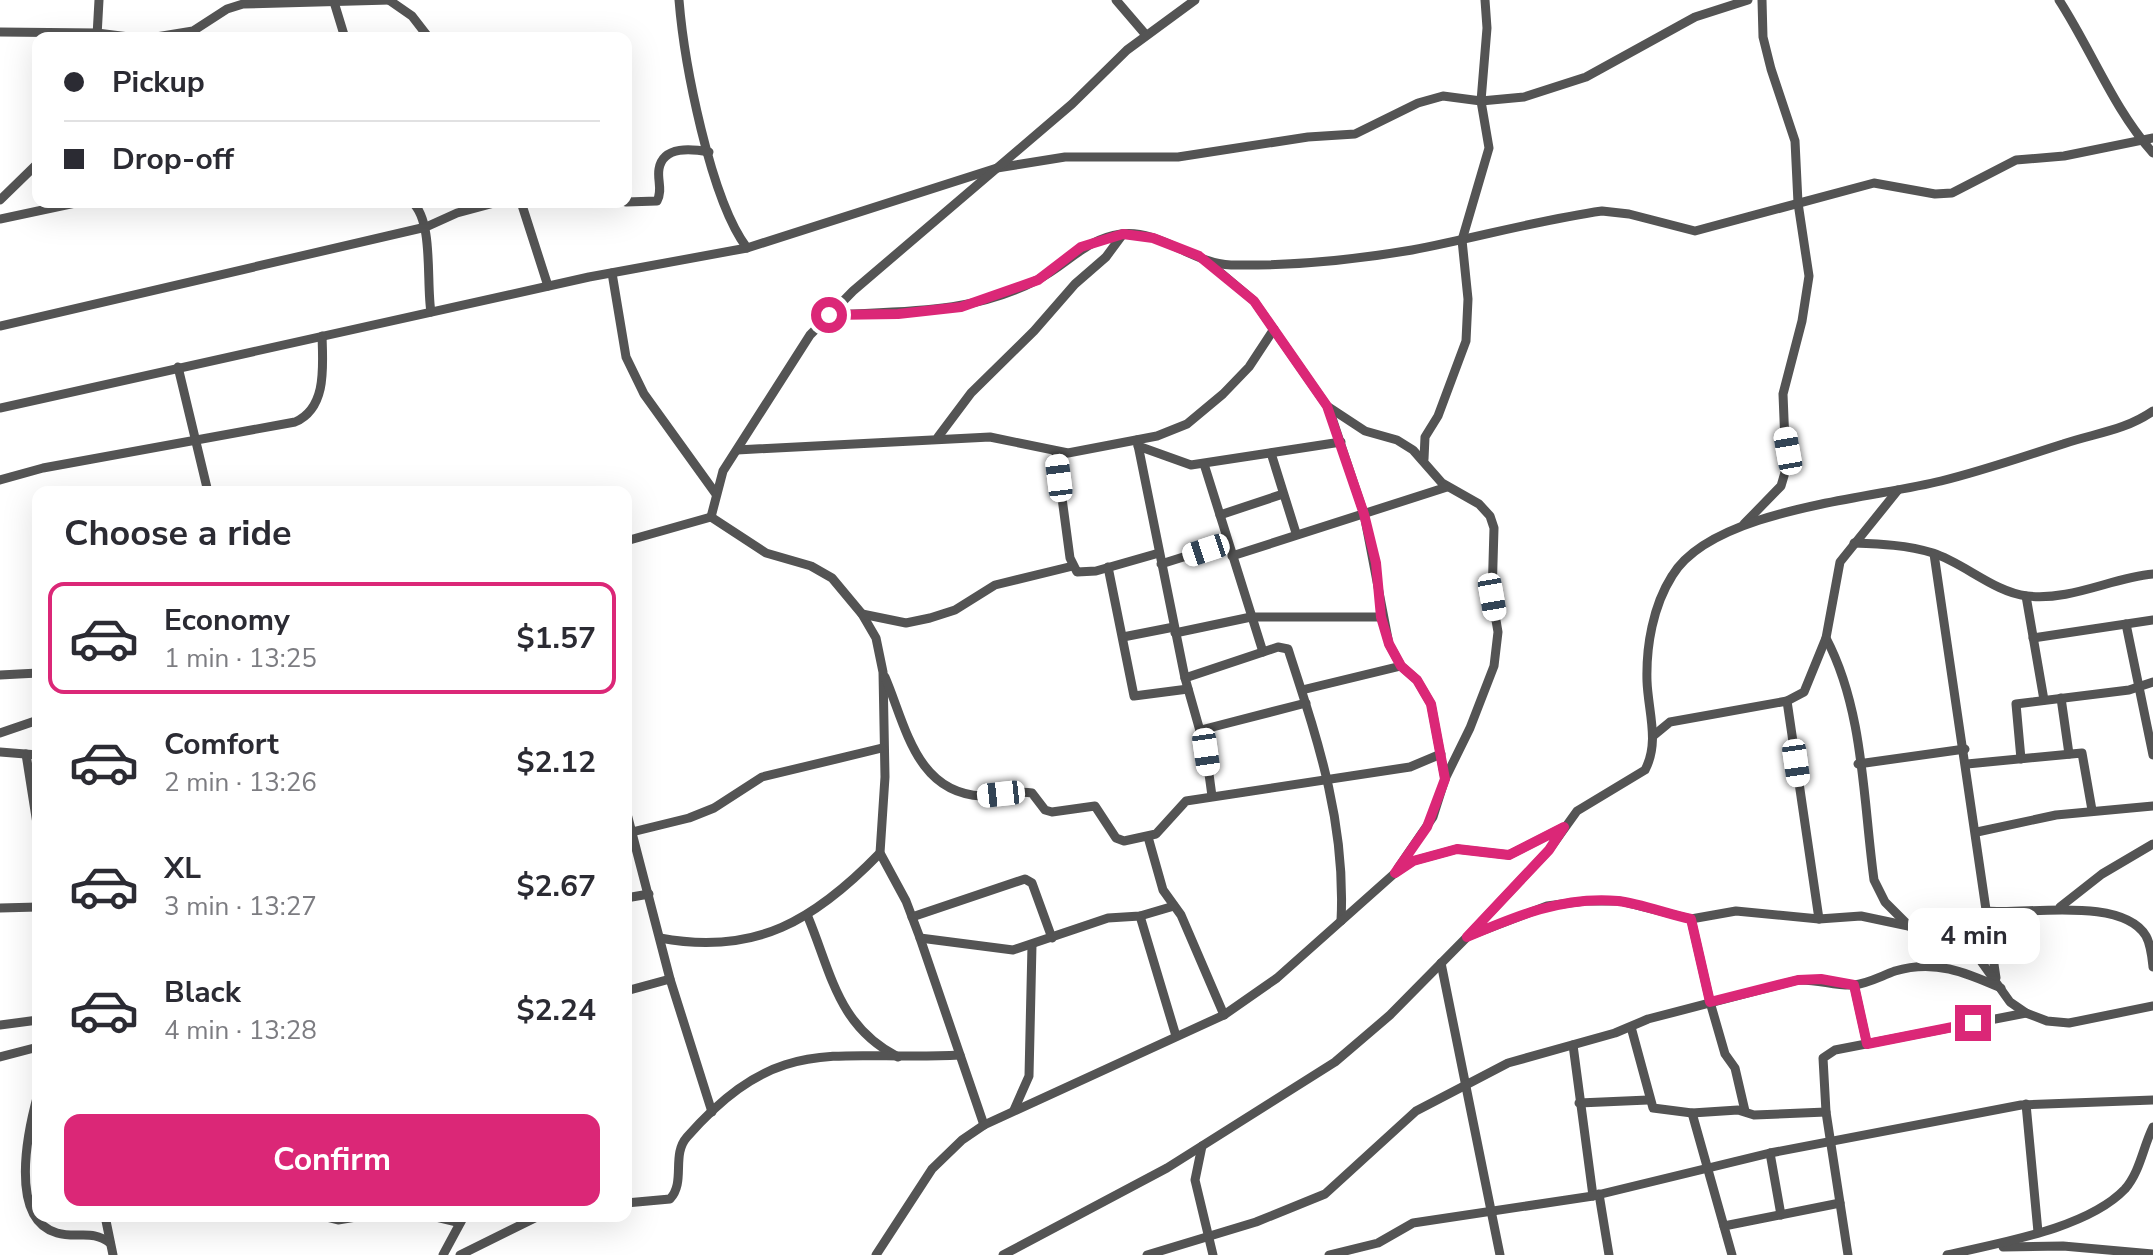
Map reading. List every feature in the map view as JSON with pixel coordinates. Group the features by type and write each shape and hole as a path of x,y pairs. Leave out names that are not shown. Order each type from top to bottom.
{"street":[{"path":"97,32 99,0"},
{"path":"188,32 205,26 233,3 303,0 389,0 412,16 424,32"},
{"path":"679,0 689,68 709,152 725,210 747,248"},
{"path":"1116,0 1146,35"},
{"path":"711,517 716,494 737,450 810,335 931,220 997,168 1146,35 1195,0"},
{"path":"1424,459 1425,437 1438,416 1466,341 1468,299 1462,240 1488,161 1481,101 1487,28 1485,0"},
{"path":"0,408 548,286 747,248 819,222 997,168 1065,157 1178,157 1296,139 1355,134 1418,103 1443,96 1481,101 1524,97 1586,77 1684,23 1748,0"},
{"path":"1741,526 1781,486 1786,469 1783,394 1802,321 1809,276 1798,203 1795,141 1763,37 1762,0"},
{"path":"2059,0 2084,39 2116,104 2148,140 2153,153"},
{"path":"334,2 343,32"},
{"path":"0,25 0,32 32,33"},
{"path":"829,315 898,314 961,307 1038,280 1081,247 1123,234 1153,238 1226,265 1338,259 1462,240 1602,211 1629,214 1695,231 1874,183 1935,194 1952,193 2016,160 2148,140"},
{"path":"632,202 657,201 660,196 659,169 668,155 683,149 709,152"},
{"path":"0,200 32,169"},
{"path":"0,219 52,208"},
{"path":"417,208 426,227 431,312"},
{"path":"0,326 426,227 476,208"},
{"path":"523,208 548,286"},
{"path":"938,437 971,393 1034,331 1075,284 1106,257 1123,234"},
{"path":"1199,256 1254,301 1327,406 1364,514 1376,563 1381,617 1401,666 1417,680 1431,704 1445,779"},
{"path":"612,273 626,357 644,394 716,494"},
{"path":"737,450 938,437 990,437 1056,453 1137,443 1187,424 1249,367 1274,329"},
{"path":"0,480 43,468 196,441 307,417 317,401 322,376 322,336"},
{"path":"178,367 207,486"},
{"path":"1327,406 1348,423 1397,440 1424,459 1433,474 1447,487 1479,504 1490,516 1494,546 1492,597 1498,632 1494,666 1427,827 1395,873"},
{"path":"1003,1255 1052,1231 1202,1146 1335,1062 1467,937 1549,850 1577,811 1645,770 1653,736 1647,682 1648,648 1665,589 1673,574 1693,553 1741,526 1815,505 1898,490 1995,467 2063,444 2120,430 2153,411"},
{"path":"1137,443 1184,464 1204,464 1341,442"},
{"path":"1137,443 1187,684 1201,730 1212,796"},
{"path":"1056,453 1073,566 1081,573 1159,553"},
{"path":"1271,453 1296,533"},
{"path":"1204,464 1263,652"},
{"path":"1232,556 1447,487"},
{"path":"1653,736 1670,722 1800,696 1810,682 1826,638 1836,572 1854,543 1898,490"},
{"path":"1220,515 1283,494"},
{"path":"632,539 711,517 766,553 811,566 832,578 862,614 876,638 883,672 908,740 924,768 938,782 980,796 1032,793 1045,810 1052,812 1095,806 1116,838 1124,841 1148,837 1162,830 1186,801 1410,767 1429,762 1441,754"},
{"path":"1161,564 1228,543"},
{"path":"1854,543 1897,545 1934,554 2026,596 2091,590 2123,577 2153,574"},
{"path":"1934,554 1999,984"},
{"path":"862,614 906,623 930,618 955,610 995,585 1073,566"},
{"path":"1108,567 1134,696 1187,684 1278,647 1288,649 1327,778 1340,840 1341,921"},
{"path":"2026,596 2044,700"},
{"path":"1123,637 1251,617 1381,617"},
{"path":"2033,638 2153,620"},
{"path":"2126,624 2153,755"},
{"path":"1826,638 1846,680 1874,880 1885,902 1909,926"},
{"path":"1302,690 1401,666"},
{"path":"883,672 882,748 885,777 880,853 912,917 984,1125"},
{"path":"0,675 32,673"},
{"path":"2021,759 2015,706 2153,682"},
{"path":"2061,698 2069,754"},
{"path":"1787,701 1819,919"},
{"path":"1201,730 1306,703"},
{"path":"0,733 32,722"},
{"path":"712,1112 670,979 632,832 689,818 714,808 762,777 882,748"},
{"path":"1858,764 1965,749"},
{"path":"0,752 32,754"},
{"path":"26,754 32,792"},
{"path":"1967,764 2083,755 2092,810"},
{"path":"1977,832 2092,810 2153,806"},
{"path":"876,1255 932,1169 962,1140 984,1125 1224,1015 1277,978 1395,873 1413,861 1457,849 1509,855 1564,827"},
{"path":"1148,837 1163,890 1174,906 1224,1015"},
{"path":"2060,907 2102,874 2153,844"},
{"path":"660,938 698,943 738,941 808,917 880,853"},
{"path":"912,917 1025,879 1032,883 1052,938"},
{"path":"632,897 649,894"},
{"path":"1467,937 1547,906 1585,901 1620,901 1691,919 1736,911 1819,919 1861,916 1951,935 1968,943 2010,1002 2026,1013 2069,1023 2153,1004"},
{"path":"920,938 985,949 1013,950 1108,918 1140,916 1174,906"},
{"path":"0,908 32,907"},
{"path":"1987,911 2016,914 2060,907 2112,916 2137,926 2152,945 2153,967"},
{"path":"1140,916 1176,1036"},
{"path":"808,917 847,1012 872,1043 900,1059"},
{"path":"1691,919 1710,1002 1725,1054 1735,1068 1745,1111"},
{"path":"1013,1111 1029,1076 1032,945"},
{"path":"1441,963 1500,1255"},
{"path":"1147,1255 1299,1207 1325,1194 1416,1111 1508,1063 1631,1027 1648,1019 1798,980 1821,979 1854,985 1908,967 1930,965 1999,984"},
{"path":"632,989 670,979"},
{"path":"1854,985 1867,1044"},
{"path":"1848,1255 1826,1112 1823,1058 1835,1050 2026,1013"},
{"path":"0,1025 32,1021"},
{"path":"1631,1027 1648,1100 1653,1108 1692,1113 1745,1111 1754,1115 1826,1112"},
{"path":"1573,1045 1579,1103 1609,1255"},
{"path":"0,1057 32,1049"},
{"path":"632,1203 655,1202 674,1195 681,1145 731,1092 764,1072 803,1058 854,1055 900,1059 960,1055"},
{"path":"1579,1103 1648,1100"},
{"path":"1329,1255 1378,1243 1413,1223 1596,1195 1770,1153 2026,1104 2153,1100"},
{"path":"2026,1104 2038,1232"},
{"path":"1692,1113 1732,1255"},
{"path":"32,1118 26,1173 32,1216"},
{"path":"1947,1255 2038,1232 2094,1210 2126,1188 2153,1127"},
{"path":"1202,1146 1195,1180 1206,1237 1213,1255"},
{"path":"1770,1153 1781,1215"},
{"path":"1724,1226 1840,1203"},
{"path":"37,1222 60,1234 99,1235 110,1243"},
{"path":"106,1222 113,1255"},
{"path":"443,1255 460,1222"},
{"path":"460,1255 527,1222"},
{"path":"1971,1249 2024,1245 2153,1254"}],"route":[{"path":"829,315 898,314 961,307 1038,280 1081,247 1123,234 1153,238 1199,256 1254,301 1327,406 1351,467 1364,514 1376,563 1381,617 1389,644 1401,666 1417,680 1431,704 1445,779 1433,817 1395,873 1413,861 1457,849 1509,855 1550,831 1564,827 1549,850 1467,937 1547,906 1620,901 1691,919 1710,1002 1798,980 1821,979 1854,985 1867,1044 1973,1023"}]}
